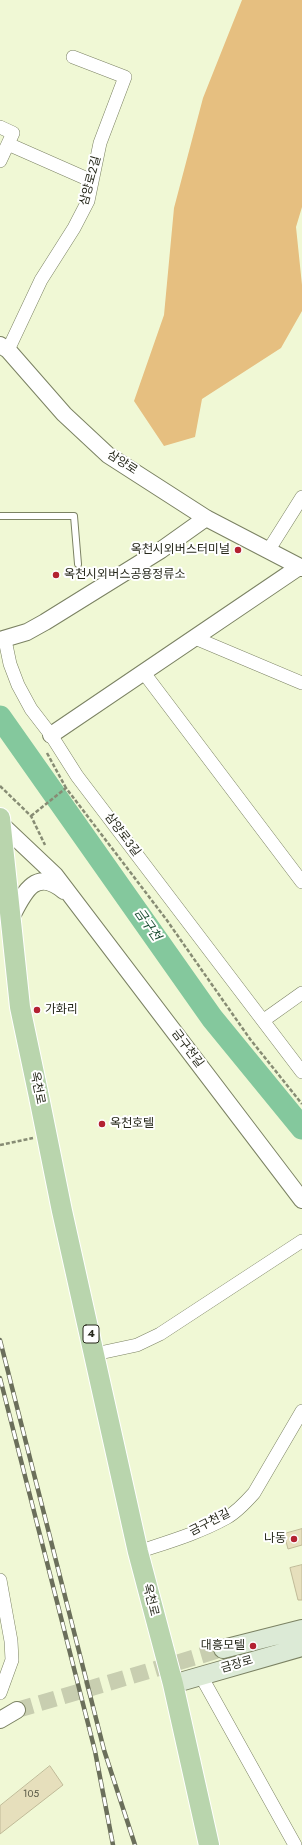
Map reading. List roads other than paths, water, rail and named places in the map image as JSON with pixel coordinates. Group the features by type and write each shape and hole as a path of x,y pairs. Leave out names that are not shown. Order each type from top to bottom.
{"main road":[{"name":"옥천로","path":"0,818 20,1007 46,1135 138,1552 173,1684 209,1845"},
{"path":"223,1649 302,1629"},
{"name":"금장로","path":"173,1684 302,1647"}],"street":[{"name":"삼양로2길","path":"4,347 41,280 74,228 88,201 100,143 125,78 74,57"},
{"path":"0,127 13,133 0,160"},
{"path":"8,144 92,181"},
{"name":"삼양로","path":"4,347 64,414 108,455 206,518 300,568"},
{"path":"268,551 302,496"},
{"path":"2,640 27,632 45,622 161,550 206,518"},
{"path":"51,735 300,568"},
{"path":"195,638 302,683"},
{"name":"삼양로3길","path":"2,640 18,685 31,709 51,735 77,776 264,1020 302,1072"},
{"path":"144,673 302,882"},
{"path":"0,824 51,870 72,897"},
{"path":"10,920 28,890 36,882 46,881 55,883 72,897"},
{"name":"금구천길","path":"72,897 302,1200"},
{"path":"264,1020 302,993"},
{"path":"95,1354 137,1345 160,1334 302,1241"},
{"name":"금구천길","path":"138,1552 176,1540 209,1526 227,1517 244,1504 254,1493 302,1411"},
{"path":"0,1580 6,1640 12,1660 0,1693"},
{"path":"202,1676 295,1845"},
{"path":"0,1720 17,1710"}],"lane":[{"path":"0,516 74,516 78,564"}],"waterway":[{"name":"금구천","path":"0,717 212,1018 302,1128"}],"tunnel":[{"path":"17,1710 223,1649"}],"railway":[{"path":"0,1340 104,1750 135,1845"},
{"path":"0,1378 95,1751 113,1845"}],"place":[{"name":"옥천시외버스터미널","path":"238,550"},
{"name":"옥천시외버스공용정류소","path":"56,575"},
{"name":"가화리","path":"37,1010"},
{"name":"옥천호텔","path":"102,1124"},
{"name":"나동","path":"294,1539"},
{"name":"대흥모텔","path":"253,1646"}]}
